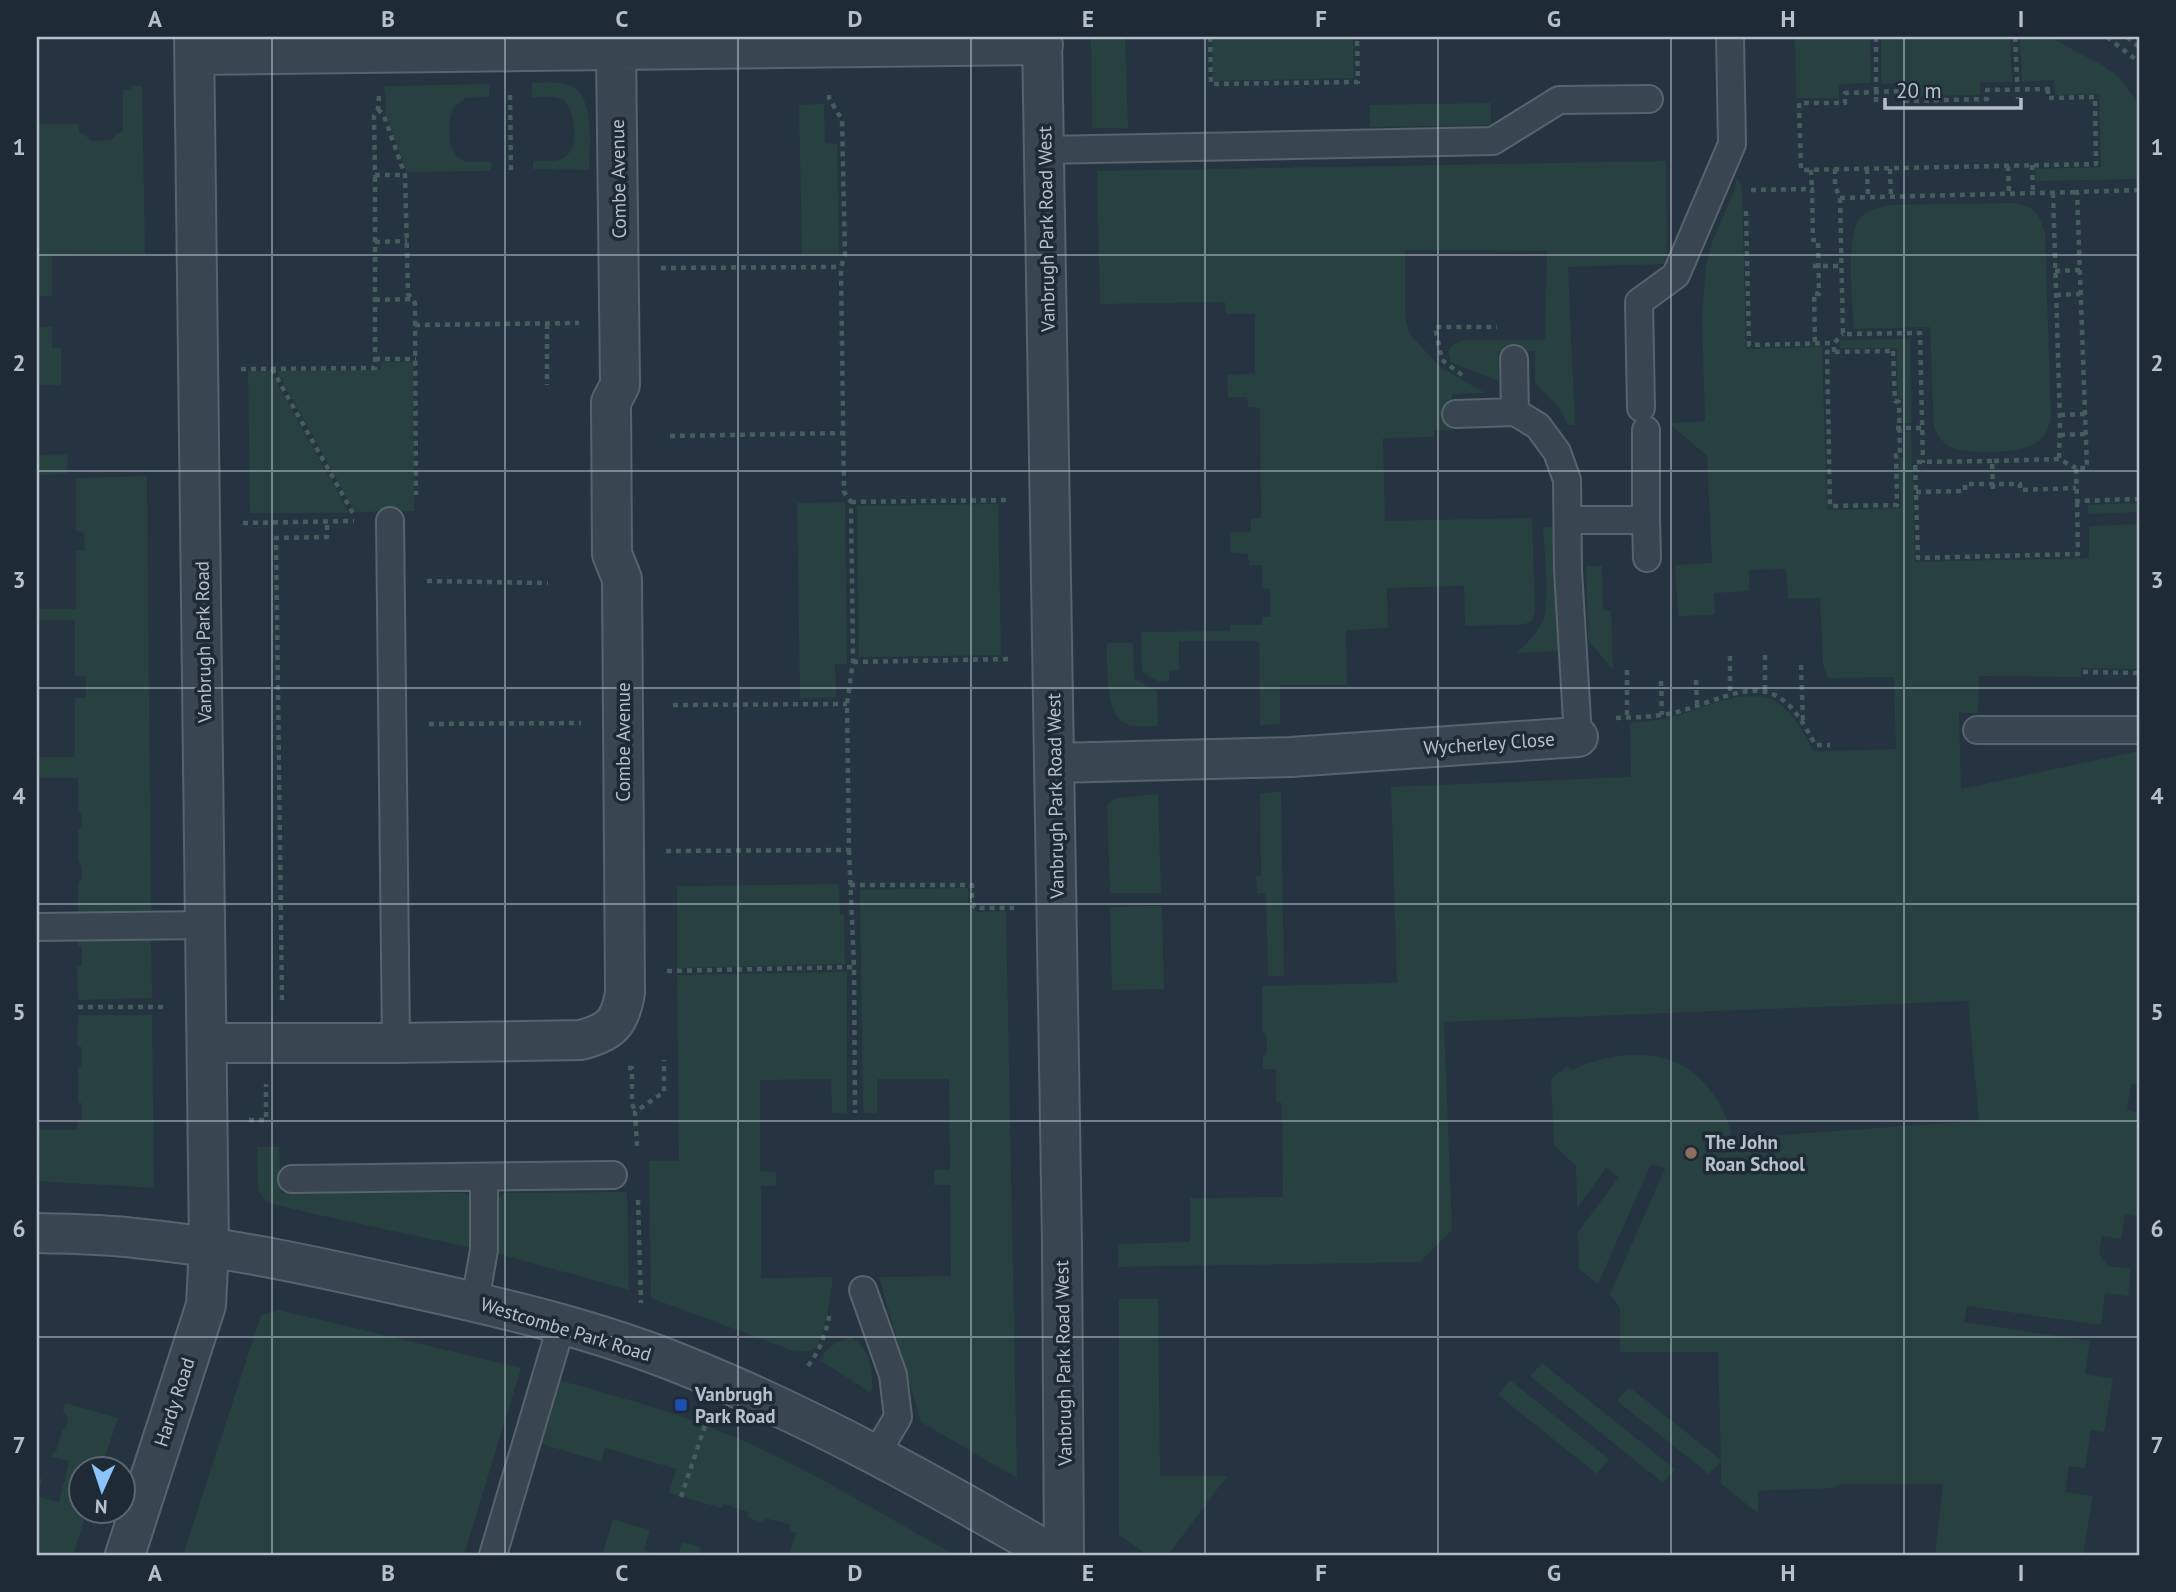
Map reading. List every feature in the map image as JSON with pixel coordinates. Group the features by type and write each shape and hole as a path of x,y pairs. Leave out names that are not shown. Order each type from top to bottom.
{"street":[{"path":"195,46 616,50 1043,41"},
{"name":"Vanbrugh Park Road West","path":"1043,41 1063,1285 1064,1555"},
{"name":"Vanbrugh Park Road","path":"195,46 209,1247"},
{"name":"Combe Avenue","path":"207,1043 582,1040 598,1035 612,1026 622,1012 625,993 622,579 612,554 611,416 611,402 620,385 616,50"},
{"name":"Wycherley Close","path":"1055,763 1292,757 1578,730"},
{"name":"Westcombe Park Road","path":"37,1233 132,1237 298,1262 475,1301 562,1324 681,1364 783,1408 953,1495 1054,1555"},
{"name":"Hardy Road","path":"125,1555 206,1305 209,1247"}],"lane":[{"path":"1647,558 1639,302 1676,275 1732,144 1730,37"},
{"path":"1044,150 1493,141 1559,100 1649,99"},
{"path":"1455,414 1515,405 1514,359"},
{"name":"Wycherley Close","path":"1515,405 1538,426 1557,452 1567,480 1568,570 1578,730"},
{"path":"1568,520 1646,520"},
{"path":"390,521 396,1043"},
{"path":"1977,730 2139,730"},
{"path":"37,927 206,925"},
{"path":"292,1179 613,1175"},
{"path":"475,1301 484,1250 484,1177"},
{"path":"863,1290 893,1375 898,1417 876,1454"},
{"path":"493,1555 562,1324"}],"path":[{"path":"1210,37 1211,85 1357,82 1357,37"},
{"path":"1876,37 1876,102"},
{"path":"2015,37 2018,99"},
{"path":"2107,37 2139,62"},
{"path":"2127,37 2139,47"},
{"path":"2048,89 2048,98 2095,97 2096,164 1801,170 1799,103 1845,103 1845,93 1876,92 1906,91 1906,101 1987,99 1987,90 2048,89"},
{"path":"240,369 376,368 374,116 378,109 379,95"},
{"path":"830,98 842,120 845,255 841,267 844,492 851,502 853,662 847,704 855,1113"},
{"path":"510,99 511,174"},
{"path":"378,109 384,116 405,175 408,294 415,303 416,502"},
{"path":"2032,165 2033,193"},
{"path":"2008,166 2008,194"},
{"path":"1835,169 1835,186 1840,198 1843,334"},
{"path":"1867,169 1868,198"},
{"path":"1890,169 1891,197"},
{"path":"1811,170 1813,240 1818,240 1816,266 1819,294 1814,293 1815,343"},
{"path":"375,175 405,175"},
{"path":"1745,190 1812,189"},
{"path":"1840,198 2139,190"},
{"path":"2076,468 2078,554 1918,558 1916,462 2059,459 2076,468 2087,468 2077,192"},
{"path":"2053,193 2059,459"},
{"path":"1746,203 1749,345 1834,343 1843,334 1920,333 1923,463"},
{"path":"375,242 407,242"},
{"path":"1816,266 1842,266"},
{"path":"659,268 841,267"},
{"path":"2055,271 2080,270"},
{"path":"2056,295 2080,294"},
{"path":"375,300 412,299"},
{"path":"415,325 582,323"},
{"path":"547,324 547,385"},
{"path":"1508,327 1435,327 1442,360 1459,374 1515,405"},
{"path":"1834,343 1834,352"},
{"path":"1893,351 1895,401 1899,401 1898,428 1900,455 1896,455 1897,505 1830,506 1827,352 1893,351"},
{"path":"376,359 416,359"},
{"path":"243,523 357,521 272,369"},
{"path":"2060,415 2085,414"},
{"path":"1898,428 1922,428"},
{"path":"670,436 844,433"},
{"path":"2060,435 2086,434"},
{"path":"1992,461 1992,486"},
{"path":"1916,492 1965,491 1965,484 2020,484 2020,490 2076,488"},
{"path":"2077,501 2139,499"},
{"path":"851,502 1008,500"},
{"path":"291,1004 282,1004 276,538 327,537 327,522"},
{"path":"417,581 548,583"},
{"path":"1765,655 1765,691"},
{"path":"1730,656 1730,693"},
{"path":"853,662 1011,659"},
{"path":"1801,665 1803,722"},
{"path":"1627,670 1627,718"},
{"path":"2083,672 2139,673"},
{"path":"1696,680 1697,705"},
{"path":"1661,681 1662,716"},
{"path":"1578,730 1627,718 1662,716 1730,693 1765,691 1794,709 1815,745 1830,745"},
{"path":"673,705 847,704"},
{"path":"419,724 585,723"},
{"path":"662,851 849,850"},
{"path":"850,885 972,884 974,907 1015,908"},
{"path":"663,971 854,967"},
{"path":"78,1007 165,1007"},
{"path":"632,1076 632,1103 635,1112"},
{"path":"249,1120 266,1120 266,1082"},
{"path":"681,1497 708,1416"}],"green space":[{"path":"1091,37 1125,37 1128,128 1092,128"},
{"path":"1212,37 1353,37 1354,78 1213,81"},
{"path":"1795,37 1870,37 1871,83 1839,84 1839,98 1796,98"},
{"path":"1881,37 2010,37 2012,82 1980,82 1980,95 1913,96 1912,83 1881,84"},
{"path":"2020,37 2049,37 2102,65 2120,78 2139,105 2139,179 2036,181 2035,169 2101,167 2099,94 2055,95 2054,80 2022,82"},
{"path":"532,83 562,83 579,92 588,112 589,170 533,169 533,161 559,160 568,154 572,148 574,131 569,107 565,101 554,97 532,97"},
{"path":"489,84 489,97 466,98 454,107 449,136 457,156 465,161 491,162 491,171 407,172 386,115 384,86"},
{"path":"132,86 142,86 145,254 52,255 52,296 37,296 37,124 79,124 79,133 91,141 111,140 123,132 123,90 131,90"},
{"path":"1491,103 1491,125 1370,127 1370,105"},
{"path":"824,104 825,143 837,144 839,255 802,255 799,105"},
{"path":"1666,161 1667,264 1568,267 1575,425 1568,425 1559,407 1535,383 1535,351 1498,351 1498,381 1451,362 1449,357 1451,346 1466,340 1545,340 1547,251 1405,250 1405,314 1409,333 1440,367 1485,393 1452,394 1452,430 1434,430 1434,437 1383,438 1385,521 1532,518 1535,612 1531,622 1520,625 1465,626 1464,586 1387,588 1388,628 1346,630 1347,685 1280,685 1280,724 1260,725 1259,641 1179,641 1179,670 1169,671 1169,681 1159,682 1142,672 1141,632 1230,631 1230,625 1262,625 1262,617 1270,617 1270,589 1262,588 1262,565 1249,565 1248,554 1230,553 1230,532 1251,532 1251,519 1261,518 1260,408 1248,407 1247,397 1228,397 1227,375 1255,373 1255,314 1226,314 1225,302 1100,304 1097,171"},
{"path":"1737,178 1742,187 1746,349 1822,347 1827,510 1901,508 1899,458 1904,457 1904,432 1911,432 1915,562 2089,558 2089,526 2139,524 2139,669 2081,668 2081,677 1979,676 1978,713 1959,713 1961,789 2139,751 2139,1085 2131,1084 2127,1110 2139,1113 2139,1199 2137,1216 2125,1214 2121,1239 2102,1236 2099,1254 2108,1266 2131,1269 2128,1296 2105,1293 2101,1325 1967,1306 1964,1322 2090,1341 2085,1374 2113,1379 2104,1432 2091,1430 2085,1468 2069,1466 2065,1492 2093,1496 2083,1555 1935,1555 1943,1484 1841,1484 1833,1488 1758,1491 1758,1513 1721,1484 1721,1461 1709,1474 1617,1401 1629,1387 1721,1460 1718,1352 1620,1352 1620,1308 1610,1294 1665,1168 1651,1164 1598,1284 1579,1269 1578,1232 1619,1177 1606,1168 1577,1208 1576,1166 1554,1145 1551,1079 1567,1066 1572,1070 1595,1061 1640,1055 1661,1058 1680,1065 1698,1077 1713,1094 1726,1117 1733,1138 1979,1121 1968,1001 1444,1022 1452,1230 1420,1262 1118,1267 1118,1244 1190,1242 1190,1198 1283,1197 1282,1103 1276,1102 1276,1069 1263,1069 1267,1037 1262,1030 1262,986 1397,983 1391,787 1631,777 1630,723 1663,719 1725,700 1750,696 1772,699 1787,710 1813,751 1896,749 1894,677 1828,678 1823,664 1820,598 1788,599 1786,569 1749,570 1749,591 1714,593 1715,615 1678,616 1675,565 1712,563 1707,456 1669,423 1705,421 1702,317 1706,266 1712,242 1735,189"},
{"path":"2011,203 2034,211 2045,233 2051,420 2040,440 2033,445 1998,452 1961,450 1947,444 1934,428 1930,327 1854,329 1851,269 1853,237 1856,224 1862,216 1887,205"},
{"path":"37,327 52,327 52,348 61,348 61,385 37,385"},
{"path":"1910,339 1911,423 1903,423 1903,399 1898,399 1897,348 1840,348 1840,340"},
{"path":"381,362 413,362 414,511 355,512 277,371 381,370"},
{"path":"248,371 270,371 349,513 250,513"},
{"path":"68,454 67,474 37,475 37,455"},
{"path":"147,476 151,917 78,917 78,882 82,879 82,867 78,861 78,831 82,826 82,814 78,810 78,778 37,778 37,757 75,757 75,698 86,698 86,676 75,676 75,620 37,620 37,609 76,609 76,551 85,550 84,532 76,531 76,478"},
{"path":"845,502 847,664 835,664 836,697 800,698 797,503"},
{"path":"2139,503 2139,512 2088,514 2088,505"},
{"path":"998,504 1001,655 859,657 857,506"},
{"path":"1543,527 1556,527 1562,651 1516,653 1537,631 1545,615 1547,591"},
{"path":"1586,566 1602,566 1603,610 1611,611 1613,670 1588,640"},
{"path":"1107,643 1133,643 1134,679 1157,691 1158,726 1132,726 1118,718 1108,687"},
{"path":"1281,792 1284,976 1268,976 1266,893 1257,893 1256,877 1261,876 1260,793"},
{"path":"1158,794 1161,893 1110,893 1107,805 1116,798"},
{"path":"839,884 840,915 844,915 845,964 677,968 677,886"},
{"path":"968,888 968,901 972,910 1006,911 1017,1478 921,1422 879,1277 951,1276 950,1185 934,1185 934,1170 950,1170 949,1079 877,1079 877,1113 863,1113 860,890"},
{"path":"1162,906 1164,989 1112,990 1110,907"},
{"path":"77,934 151,934 152,998 78,1000 77,966 82,966 82,947 78,946"},
{"path":"847,972 847,1114 832,1113 831,1079 760,1080 760,1171 776,1172 776,1186 761,1186 761,1278 833,1277 822,1336 818,1344 809,1351 791,1350 651,1298 649,1161 679,1161 677,975"},
{"path":"78,1015 152,1015 154,1188 37,1181 37,1130 77,1130 78,1121 82,1120 82,1103 78,1103 78,1067 82,1067 82,1047 77,1047"},
{"path":"257,1147 279,1147 281,1193 465,1193 473,1201 472,1248 270,1203 258,1189"},
{"path":"627,1192 629,1290 492,1252 494,1202 504,1193"},
{"path":"1119,1299 1158,1299 1160,1476 1227,1476 1168,1555 1148,1555 1119,1535"},
{"path":"279,1310 521,1368 464,1555 183,1555 261,1315"},
{"path":"850,1337 862,1346 869,1360 871,1393 820,1360 832,1345"},
{"path":"1542,1363 1675,1469 1663,1483 1530,1376"},
{"path":"558,1380 678,1415 748,1443 838,1489 955,1555 789,1555 796,1533 789,1531 791,1525 765,1518 763,1523 747,1517 748,1512 723,1504 721,1508 669,1493 676,1469 605,1448 601,1462 539,1443"},
{"path":"1510,1380 1609,1459 1597,1474 1498,1395"},
{"path":"65,1403 118,1418 105,1456 66,1456 66,1460 52,1457 66,1427 68,1418 63,1412"},
{"path":"66,1473 66,1526 82,1526 73,1555 37,1555 37,1478 42,1479 38,1497 59,1502"},
{"path":"613,1519 650,1530 644,1550 659,1555 612,1555 603,1552"},
{"path":"682,1542 701,1547 699,1555 678,1555"}],"place":[{"name":"The John Roan School","path":"1691,1153"},
{"name":"Vanbrugh Park Road","path":"681,1405"}]}
